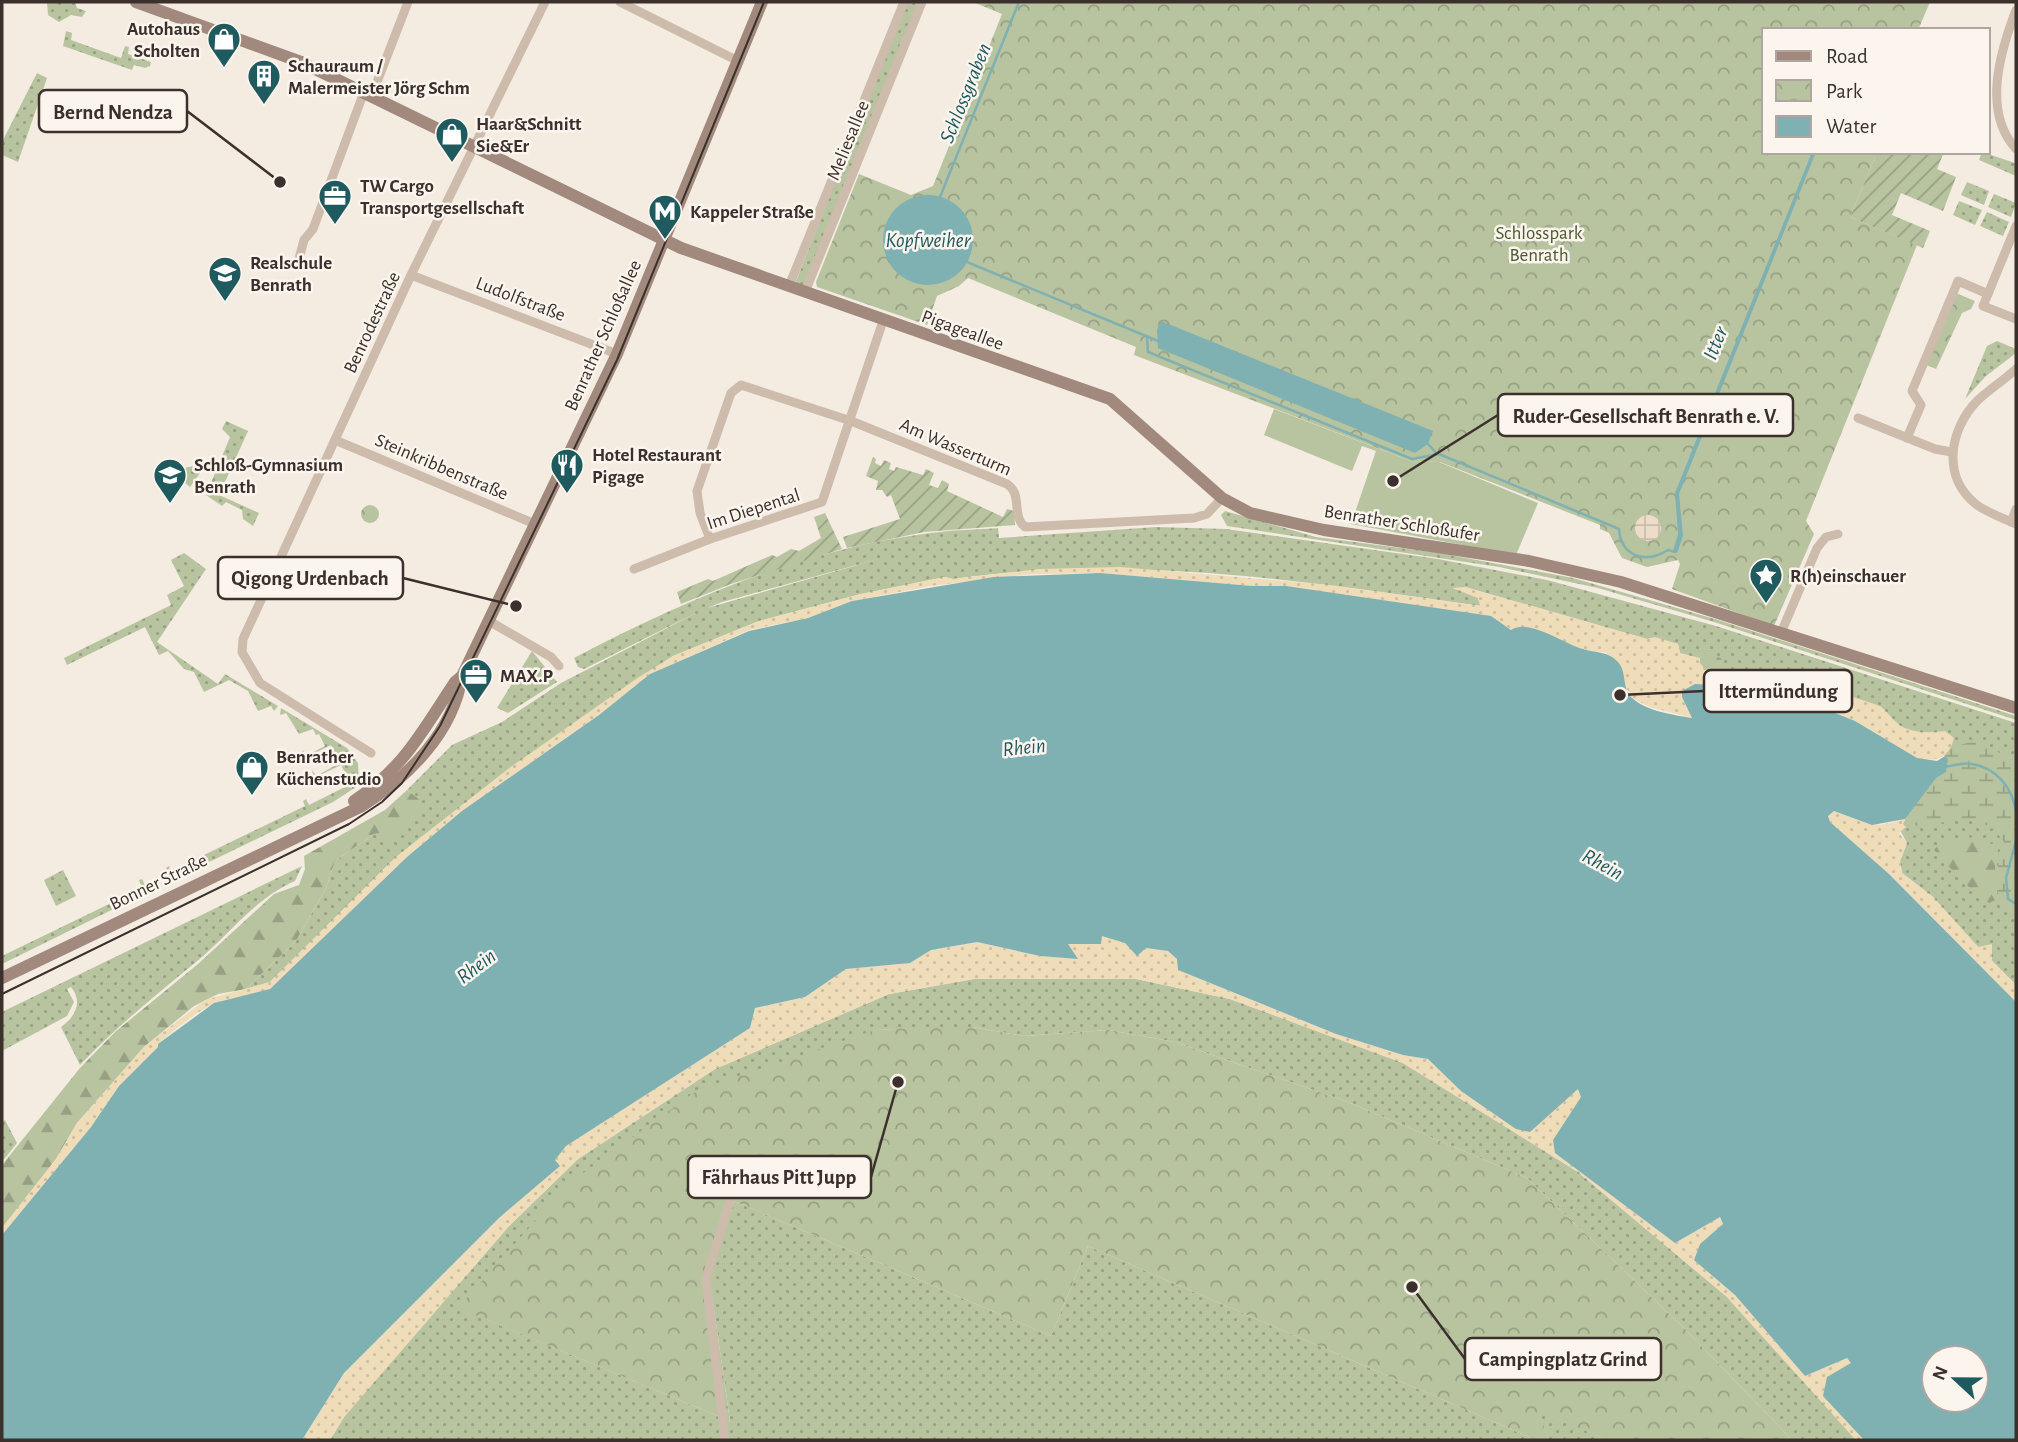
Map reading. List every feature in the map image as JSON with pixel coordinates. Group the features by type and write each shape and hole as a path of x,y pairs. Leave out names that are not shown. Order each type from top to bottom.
{"street":[{"path":"136,2 270,49 368,94 664,241"},
{"path":"296,266 304,240 313,229 408,2"},
{"name":"Benrodestraße","path":"371,753 260,683 242,652 243,639 411,275 545,2"},
{"path":"620,2 737,61"},
{"name":"Benrather Schloßallee","path":"404,768 434,740 460,689 462,676 617,354 762,2"},
{"name":"Meliesallee","path":"789,286 904,2"},
{"name":"Meliesallee","path":"805,292 922,2"},
{"path":"2016,10 2000,71 1997,110 2002,131 2016,149"},
{"path":"2016,226 1983,306 2016,319"},
{"name":"Pigageallee","path":"664,241 883,321 1110,399 1222,498"},
{"name":"Ludolfstraße","path":"411,275 617,354"},
{"path":"1907,438 1921,405 1912,391 1958,281 1988,294"},
{"name":"Im Diepental","path":"634,569 710,539 822,502 883,321"},
{"path":"2016,369 1978,401 1959,428 1952,452 1957,479 1969,498 2013,523 2016,509"},
{"path":"710,539 700,513 697,491 736,387 747,385 851,421"},
{"path":"1858,418 1907,438 1952,452"},
{"name":"Am Wasserturm","path":"851,421 1012,488 1021,525 1194,518 1206,514 1222,498"},
{"name":"Steinkribbenstraße","path":"335,440 535,524"},
{"name":"Benrather Schloßufer","path":"1222,498 1250,513 1287,523 1441,546 1601,577 2016,708"},
{"path":"1780,633 1817,548 1826,537 1838,534"},
{"path":"489,621 551,657 559,666"},
{"name":"Bonner Straße","path":"2,978 331,818 404,768"},
{"path":"725,1440 706,1279 729,1204"}],"green space":[{"path":"47,2 75,2 77,8 86,11 82,17 71,15 59,22 48,15"},
{"path":"906,2 919,2 804,286 795,284"},
{"name":"Schlosspark Benrath","path":"973,2 1930,2 1919,28 1762,28 1762,154 1876,154 1850,217 1917,245 1806,521 1814,534 1774,626 1672,589 1680,564 1678,560 1647,567 1622,558 1609,533 1600,529 1600,525 1440,462 1411,461 1134,355 1136,347 968,278 959,286 937,296 927,325 817,287 816,282 859,174 911,195 933,186 1002,14"},
{"path":"66,31 72,33 71,40 121,58 125,46 129,47 128,54 151,62 150,66 145,68 134,65 132,70 63,46"},
{"path":"37,73 47,78 18,162 2,155 2,142"},
{"path":"1876,154 1943,154 1937,169 1956,177 1943,211 1901,193 1892,215 1930,231 1923,248 1850,217"},
{"path":"1981,154 1988,154 2015,163 2016,176 1979,160"},
{"path":"1967,182 1989,191 1984,205 1961,195"},
{"path":"1994,194 2016,203 2011,217 1988,207"},
{"path":"1959,201 1982,210 1975,225 1953,215"},
{"path":"1987,212 2009,222 2003,236 1980,226"},
{"path":"1956,293 1975,301 1971,309 1962,313 1936,369 1926,365"},
{"path":"1997,341 2016,349 2016,353 1986,376 1965,399 1987,346"},
{"path":"1274,409 1411,461 1439,462 1538,503 1516,555 1351,524 1376,451 1362,446 1352,471 1264,435"},
{"path":"226,421 248,431 219,495 259,513 253,526 243,519 242,510 226,502 222,506 206,495 230,437 222,429"},
{"path":"873,457 876,459 875,463 881,466 884,460 891,463 889,469 894,471 896,467 923,475 926,469 934,473 929,485 938,488 942,480 949,484 947,491 1003,517 1007,509 1014,511 1015,525 924,532 847,548 843,537 900,519 891,495 887,497 882,490 876,490 878,481 866,476"},
{"path":"194,466 200,473 190,487 176,476 179,469"},
{"path":"370,505 376,508 379,514 376,520 370,523 364,520 361,514 364,508"},
{"path":"1225,511 1316,537 1439,553 1573,578 1715,619 2016,716 2016,720 1714,622 1598,588 1499,567 1227,526 1221,515"},
{"path":"825,513 842,549 731,584 681,604 677,592 708,579 713,581 772,555 777,557 791,549 799,551 821,538 814,517"},
{"path":"1156,527 1226,529 1438,559 1547,580 1716,626 2016,723 2016,985 1992,961 1992,952 1978,947 1933,897 1902,873 1900,861 1907,843 1900,830 1910,809 1947,759 1937,747 1758,687 1729,687 1727,678 1709,674 1680,653 1678,644 1647,639 1465,587 1478,598 1481,606 1283,580 1151,570 1085,569 953,579 945,577 861,594 759,621 673,656 511,767 396,857 270,982 246,989 296,941 326,888 335,861 374,834 382,833 419,799 407,790 452,745 502,722 561,683 704,609 584,669 578,667 574,658 700,598 787,565 832,552 942,532 998,528 999,538","holes":["882,558 707,608 722,602"]},
{"path":"184,553 206,569 157,642 218,684 225,674 278,706 274,711 271,706 258,711 248,691 229,680 204,692 194,672 184,669 168,651 159,655 145,627 67,665 64,658 171,605 167,595 184,586 171,560"},
{"path":"532,651 557,682 508,713 497,708"},
{"path":"1703,653 1721,658 1721,669 1717,675 1709,674 1699,663"},
{"path":"281,708 347,748 358,763 359,785 333,802 172,880 166,868 169,866 171,871 305,806 303,801 306,799 309,805 351,784 341,765 316,777 319,783 315,782 312,770 316,776 340,763 331,745 307,757 309,763 305,762 301,754 303,750 306,756 325,746 313,729 299,734 286,713 280,715"},
{"path":"1976,741 2016,761 2016,914 2008,913 1999,897 1997,870 2004,842 1990,828 1976,821 1962,819 1924,826 1914,825 1905,819 1936,778 1946,772 1948,759 1945,756 1951,747"},
{"path":"407,790 419,799 422,814 389,842 382,833 374,834 335,861 326,888 296,941 246,989 218,994 194,1006 144,1047 77,1123 56,1159 2,1228 2,1165 80,1068 115,1032 198,964 274,894 299,885 305,869 304,856 385,810"},
{"path":"1974,837 1986,845 2000,842 1995,861 1995,900 1989,903 1964,883 1934,850 1940,843"},
{"path":"302,866 295,881 255,907 80,1065 61,1027 71,1018 76,1008 77,998 71,987 67,989 74,1002 67,1016 2,1051 2,1012"},
{"path":"63,870 76,896 56,906 44,880"},
{"path":"142,879 148,892 2,964 2,956 142,888 139,880"},
{"path":"974,979 1136,979 1230,999 1403,1063 1578,1172 1727,1297 1856,1440 1792,1440 1684,1328 1527,1178 1348,1102 1175,1042 1109,1030 1024,1036 972,1027 875,1030 459,1308 730,1421 712,1295 712,1272 734,1201 1051,1336 1088,1246 1536,1440 330,1440 344,1417 509,1226 578,1159 715,1069 889,994"},
{"path":"972,1027 1024,1036 1109,1030 1175,1042 1348,1102 1527,1178 1684,1328 1792,1440 1608,1440 1538,1411 1549,1440 1536,1440 1088,1246 1051,1336 734,1201 712,1272 712,1295 730,1421 458,1308 567,1185 696,1091 875,1030"},
{"path":"5,1120 17,1143 2,1162 2,1122"},
{"path":"1537,1410 1608,1440 1549,1440"}],"sand":[{"path":"1120,567 1331,585 1480,606 1478,598 1452,588 1465,587 1647,639 1655,637 1678,644 1680,653 1700,658 1700,663 1709,674 1727,678 1729,687 1758,687 1770,675 1808,682 1880,706 1907,729 1945,731 1954,738 1945,755 1930,760 1917,758 1855,721 1825,709 1695,684 1682,691 1685,704 1693,718 1650,707 1632,698 1607,653 1581,649 1525,628 1512,630 1502,624 1286,586 1252,586 1101,573 1032,574 930,586 852,601 808,618 749,630 650,674 599,715 462,811 407,857 270,989 212,1005 193,1016 158,1044 119,1086 91,1127 2,1235 2,1228 56,1159 77,1123 144,1047 205,1000 270,982 396,857 511,767 673,656 759,621 861,594 945,577 953,579 1039,569"},
{"path":"1834,811 1881,825 1905,819 1903,824 1906,827 1899,833 1907,843 1900,861 1902,873 1933,897 1978,947 1992,944 1992,961 2016,985 2016,1002 1889,874 1830,822 1828,816"},
{"path":"1102,935 1146,948 1168,951 1177,959 1178,970 1336,1034 1403,1055 1428,1059 1461,1091 1530,1131 1578,1089 1581,1097 1553,1140 1555,1153 1675,1243 1719,1217 1723,1224 1700,1244 1694,1260 1735,1295 1805,1376 1847,1358 1851,1363 1823,1395 1864,1440 1856,1440 1727,1297 1578,1172 1403,1063 1230,999 1136,979 974,979 889,994 715,1069 578,1159 509,1226 344,1417 330,1440 302,1440 344,1373 499,1218 560,1166 555,1160 566,1146 750,1028 755,1008 805,997 846,969 910,963 931,950 977,942 1040,956 1077,959 1067,944 1101,944"}],"shaded area":[{"path":"1648,515 1657,519 1661,528 1657,537 1648,541 1639,537 1635,528 1639,519"}],"water":[{"path":"1811,154 1815,154 1679,494 1683,536 1677,553 1673,551 1678,534 1675,493"},
{"name":"Kopfweiher","path":"928,195 945,199 960,208 969,223 973,240 969,257 960,272 945,281 928,285 911,281 896,272 887,257 883,240 887,223 896,208 911,199"},
{"path":"1161,321 1433,431 1428,444 1415,453 1158,348 1157,330"},
{"name":"Rhein","path":"1100,573 1252,586 1286,586 1491,616 1511,630 1519,627 1537,629 1575,646 1610,656 1621,666 1626,689 1631,697 1660,712 1692,718 1682,691 1695,684 1713,685 1825,709 1855,721 1917,758 1937,761 1945,756 1948,759 1946,772 1936,778 1905,819 1872,825 1834,811 1828,816 1830,822 1889,874 2016,1002 2016,1440 1864,1440 1823,1396 1827,1377 1851,1363 1847,1358 1805,1376 1735,1295 1694,1260 1700,1244 1723,1224 1720,1217 1675,1243 1555,1153 1553,1140 1581,1097 1578,1089 1530,1132 1516,1129 1461,1091 1428,1059 1403,1055 1336,1034 1178,970 1177,959 1168,951 1146,948 1137,956 1125,943 1102,936 1101,944 1068,944 1078,959 1040,956 977,942 931,950 910,963 846,969 805,997 755,1008 750,1028 566,1146 555,1160 560,1166 499,1218 344,1373 302,1440 2,1440 2,1235 91,1127 119,1086 158,1044 214,1003 270,989 407,857 462,811 599,715 650,674 749,631 808,618 852,601 994,577"}],"waterway":[{"name":"Schlossgraben","path":"940,197 1019,2"},
{"path":"967,262 1158,341"},
{"path":"1147,338 1148,352 1412,459 1439,454 1619,529 1624,546 1636,555 1651,557 1668,550 1675,552"},
{"path":"1428,444 1437,454"},
{"path":"1944,767 1969,764 1989,770 2007,787 2016,811"},
{"path":"2016,841 2006,878 2008,899 2016,904"}],"tram line":[{"path":"2,994 349,824 382,802 402,783 440,726 617,360 764,2"}],"place":[{"name":"Autohaus Scholten","path":"224,69"},
{"name":"Schauraum / Malermeister Jörg Schm","path":"264,106"},
{"name":"Haar&Schnitt Sie&Er","path":"452,164"},
{"name":"Bernd Nendza","path":"280,182"},
{"name":"TW Cargo Transportgesellschaft","path":"335,226"},
{"name":"Kappeler Straße","path":"665,241"},
{"name":"Realschule Benrath","path":"225,303"},
{"name":"Ruder-Gesellschaft Benrath e. V.","path":"1393,481"},
{"name":"Hotel Restaurant Pigage","path":"567,495"},
{"name":"Schloß-Gymnasium Benrath","path":"170,505"},
{"name":"R(h)einschauer","path":"1766,605"},
{"name":"Qigong Urdenbach","path":"516,606"},
{"name":"Ittermündung","path":"1620,695"},
{"name":"MAX.P","path":"476,705"},
{"name":"Benrather Küchenstudio","path":"252,797"},
{"name":"Fährhaus Pitt Jupp","path":"898,1082"},
{"name":"Campingplatz Grind","path":"1412,1287"}],"water label":[{"name":"Itter","path":"1715,343"}]}
